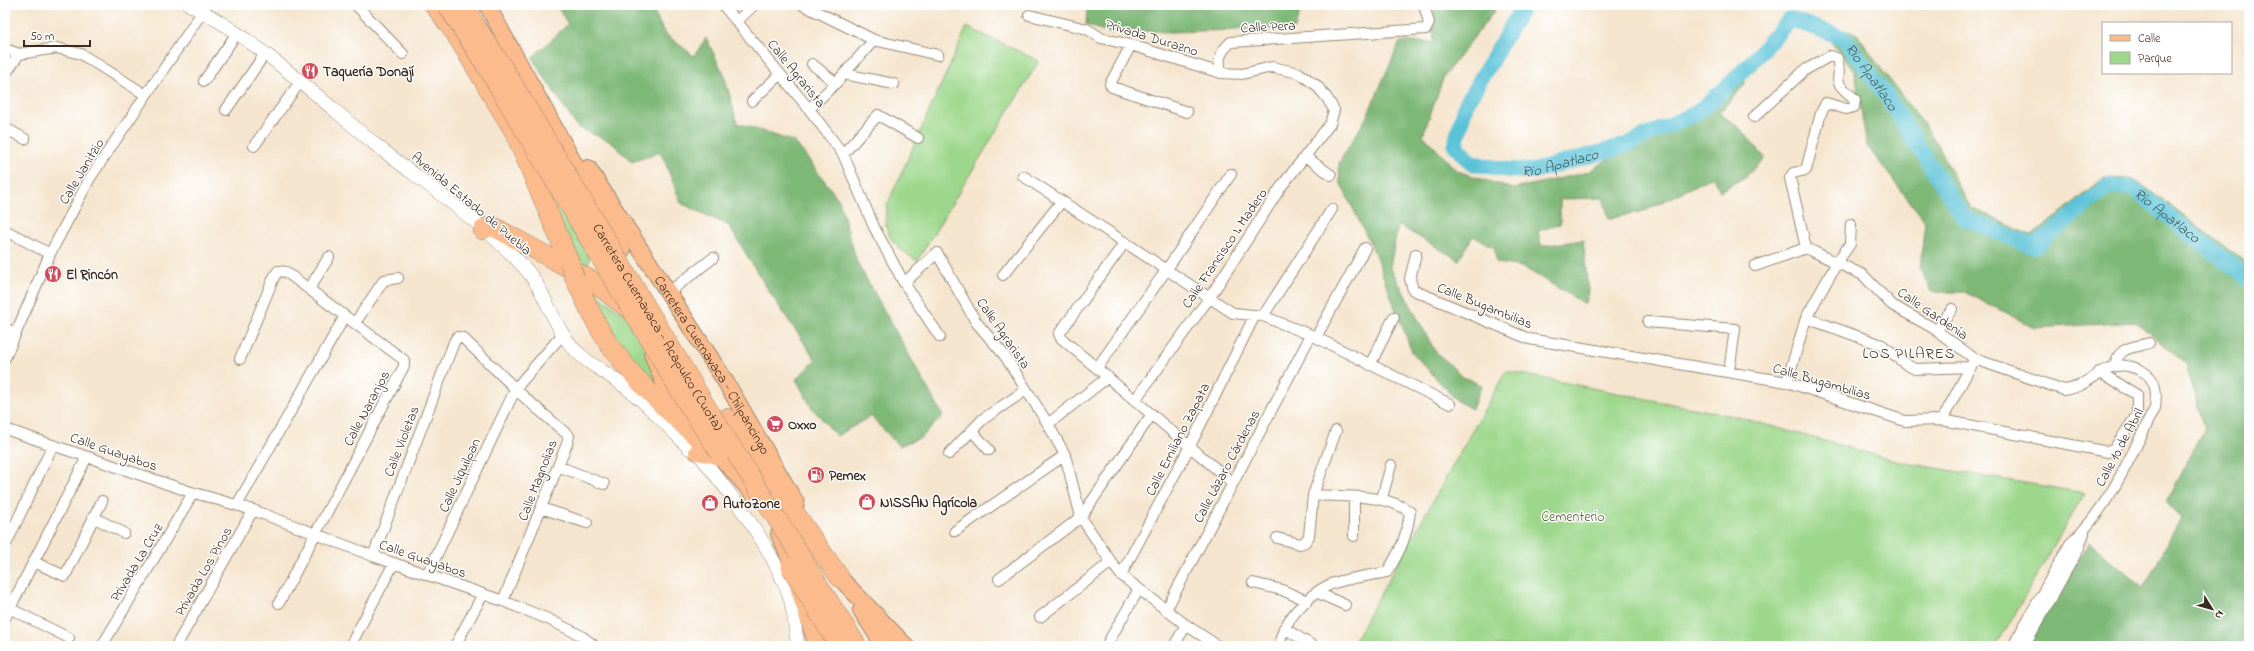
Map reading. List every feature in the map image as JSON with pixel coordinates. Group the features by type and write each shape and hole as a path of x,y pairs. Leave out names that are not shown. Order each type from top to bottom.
{"highway":[{"path":"434,5 455,33 514,131 569,261 575,279 599,329 611,347 679,421 719,456"},
{"name":"Carretera Cuernavaca - Acapulco (Cuota)","path":"447,5 492,76 689,406 755,507 839,646"},
{"name":"Carretera Cuernavaca - Acapulco (Cuota)","path":"462,5 499,61 699,395 857,646"},
{"path":"471,5 509,63 529,99 552,159 569,197 603,261 638,318 589,279 494,227 488,227 483,230"},
{"path":"727,418 750,448 840,578"}],"main road":[{"name":"Carretera Cuernavaca - Chilpancingo","path":"487,5 631,267 659,375 676,402 719,456 770,515 787,552 817,646"},
{"name":"Carretera Cuernavaca - Chilpancingo","path":"527,77 669,292 724,379 840,578 906,646"},
{"path":"697,452 719,456"},
{"path":"840,578 884,646"},
{"path":"799,593 807,646"}],"street":[{"name":"Avenida Estado de Puebla","path":"190,5 204,8 300,82 509,252 535,280 562,335 577,353 618,381 648,406 689,448 697,452 737,502 774,564 789,596 798,646"},
{"path":"356,5 403,54"},
{"name":"Calle Agrarista","path":"723,5 738,21 809,109 843,154 874,227 904,283 936,253 976,322 1005,356 1048,424 1065,455 1081,517 1121,575 1186,625 1218,646"},
{"path":"738,21 754,5"},
{"path":"803,5 874,40 938,55"},
{"name":"Calle Pera","path":"1221,74 1218,59 1221,52 1231,42 1426,29 1429,23 1424,5"},
{"name":"Calle Janitzio","path":"5,358 50,254 90,178 204,8"},
{"name":"Privada Durazno","path":"1029,15 1087,29 1101,38 1132,44 1221,74"},
{"path":"204,82 236,33"},
{"path":"809,109 836,83 874,40"},
{"path":"1132,44 1110,84 1112,87 1187,112"},
{"path":"5,49 19,54 57,48 81,54 146,94"},
{"path":"5,75 19,54"},
{"path":"226,110 264,55"},
{"path":"1754,117 1805,70 1830,56 1837,58 1839,66 1836,80 1839,86 1855,98 1854,107 1846,109 1826,103 1820,113 1806,170 1793,173 1790,178 1806,248 1758,265"},
{"path":"812,64 836,83"},
{"name":"Calle Francisco I. Madero","path":"1135,400 1210,297 1281,187 1306,157 1330,124 1334,110 1328,98 1316,85 1299,73 1272,67 1242,74 1221,74"},
{"path":"752,101 780,74"},
{"path":"844,74 894,84"},
{"path":"254,146 300,82"},
{"path":"843,154 878,115 918,138"},
{"path":"5,128 25,139"},
{"path":"1306,157 1331,175"},
{"path":"1097,368 1167,269 1231,174"},
{"path":"1023,176 1233,312 1259,315 1314,336 1450,404"},
{"path":"1003,276 1062,201"},
{"name":"Calle Emiliano Zapata","path":"1121,575 1259,315 1332,209"},
{"path":"1787,382 1806,318 1838,261 1850,244 1851,224"},
{"path":"5,230 50,254"},
{"path":"1125,242 1059,334 1061,338 1233,483"},
{"name":"Calle Lázaro Cárdenas","path":"1166,610 1233,483 1314,336 1366,248"},
{"name":"Calle Gardenía","path":"1806,248 1838,261 1863,275 1892,305 1937,330 1973,363"},
{"name":"Calle Bugambilias","path":"1416,254 1410,279 1413,290 1529,339 1787,382 1905,421 1942,420 2108,452 2114,448 2137,415 2137,395 2099,372"},
{"path":"309,289 329,257"},
{"path":"669,292 713,258"},
{"name":"Calle Naranjos","path":"240,359 274,277 278,271 286,272 399,354 404,360 404,366 314,533"},
{"path":"355,323 384,280 398,278"},
{"path":"904,283 940,337"},
{"path":"1937,330 1952,309"},
{"path":"237,505 345,316"},
{"path":"1370,365 1394,317"},
{"path":"1806,318 1882,345 1907,365 1915,369 1973,363 2064,390 2074,389 2099,372 2116,365 2117,356 2121,351 2149,343"},
{"path":"1648,322 1735,329 1729,372"},
{"path":"5,328 15,333"},
{"name":"Calle Jiquilpan","path":"427,575 516,388 562,335"},
{"name":"Calle Violetas","path":"373,556 458,337 463,338 516,388"},
{"path":"1942,420 1973,363"},
{"name":"Calle 10 de Abril","path":"2014,646 2070,544 2084,531 2104,506 2155,408 2157,393 2152,379 2143,372 2129,365 2116,365"},
{"path":"1048,424 1108,377"},
{"name":"Calle Magnolias","path":"503,601 558,466 568,436 516,388"},
{"path":"949,454 983,419 1026,390"},
{"path":"999,579 1081,517 1152,414"},
{"name":"Calle Guayabos","path":"5,429 193,493 253,510 373,556 503,601 561,626 595,646"},
{"path":"1277,538 1300,544 1305,542 1309,536 1313,495 1336,430"},
{"path":"972,431 989,450"},
{"path":"7,542 53,445"},
{"path":"955,531 1065,455"},
{"path":"5,618 7,607 34,562 87,457"},
{"path":"1382,498 1391,465"},
{"path":"558,466 604,484"},
{"name":"Privada La Cruz","path":"102,646 193,493"},
{"path":"1280,646 1284,628 1291,617 1307,601 1329,585 1387,572 1402,546 1407,532 1410,512 1401,504 1382,498 1354,498 1313,495"},
{"path":"1354,498 1354,536"},
{"path":"34,562 65,576 102,501"},
{"path":"541,508 587,523"},
{"name":"Privada Los Pinos","path":"176,646 253,510"},
{"path":"93,517 124,533"},
{"name":"Calle 10 de Abril","path":"2024,646 2079,548 2084,531"},
{"path":"279,603 314,533"},
{"path":"1040,616 1111,562"},
{"path":"350,646 394,563"},
{"path":"1253,583 1282,590 1307,601"},
{"path":"1106,646 1139,589"},
{"path":"1318,593 1345,605"},
{"path":"455,646 483,594"},
{"path":"7,607 69,638"},
{"path":"1174,646 1186,625"},
{"path":"1284,628 1312,646"}],"green space":[{"path":"556,5 651,5 664,33 694,56 706,38 724,75 737,123 795,142 839,200 857,262 943,416 922,437 899,446 871,416 837,436 812,408 796,379 816,360 768,290 729,226 681,203 661,152 632,162 611,142 577,127 532,58 568,24"},
{"path":"1074,5 1334,5 1301,9 1295,28 1171,32 1117,30 1111,33 1086,25 1087,10"},
{"path":"1441,5 1499,5 1444,76 1423,135 1457,171 1513,189 1588,172 1628,146 1735,83 1744,76 1745,84 1719,113 1740,128 1765,158 1745,177 1720,191 1713,176 1647,210 1609,219 1603,198 1560,199 1560,224 1538,231 1541,246 1583,240 1588,291 1585,304 1523,267 1497,263 1494,247 1473,236 1459,260 1398,225 1390,267 1435,351 1463,377 1482,385 1472,409 1457,401 1412,352 1373,249 1340,182 1339,163 1366,118 1400,42 1434,42 1432,13"},
{"path":"967,27 1039,61 917,261 896,245 891,239 886,225 887,205"},
{"path":"1819,27 1857,33 1879,66 1931,134 1970,207 2032,236 2104,178 2134,179 2249,265 2249,646 2027,646 2089,542 2143,588 2181,518 2166,502 2204,428 2186,364 2136,322 2035,328 1965,292 1931,292 1920,268 1925,221 1867,146 1855,72"},
{"path":"544,182 590,259 587,264 578,266"},
{"path":"583,284 638,324 674,409 616,343"},
{"name":"Cementerio","path":"1506,371 1738,417 1900,462 2085,493 1996,646 1351,646"}],"waterway":[{"name":"Rio Apatlaco","path":"1524,5 1466,104 1455,145 1471,163 1508,170 1534,171 1624,146 1696,113 1725,89 1752,62 1790,19 1844,38 1888,99 1964,218 2035,247 2108,186 2132,188 2249,279"}],"place":[{"name":"Taquería Donají","path":"310,71"},
{"name":"El Rincón","path":"53,274"},
{"name":"Oxxo","path":"775,424"},
{"name":"Pemex","path":"816,475"},
{"name":"NISSAN Agrícola","path":"867,502"},
{"name":"AutoZone","path":"710,503"}],"district":[{"name":"LOS PILARES","path":"1909,353"}]}
